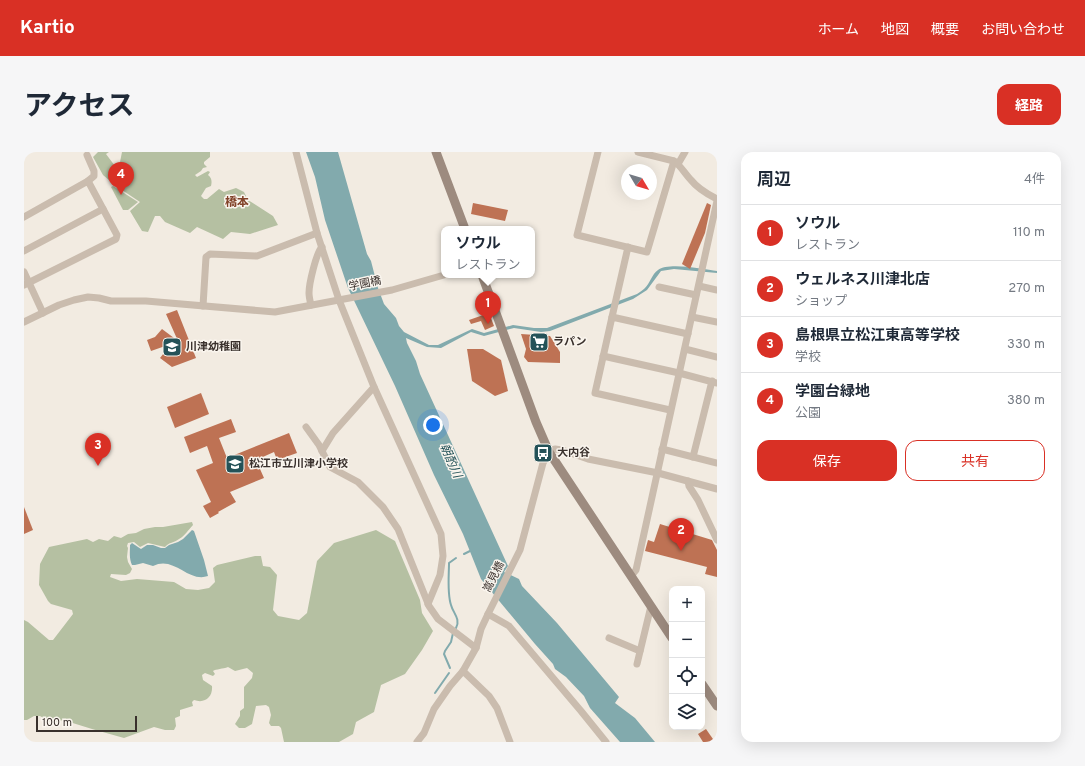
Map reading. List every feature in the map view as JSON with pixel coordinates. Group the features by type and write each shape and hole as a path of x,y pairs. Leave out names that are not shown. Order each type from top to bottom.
{"street":[{"path":"296,152 317,233 374,387 416,476 441,534 443,556 440,575 428,604"},
{"path":"436,152 464,226"},
{"path":"598,152 577,235 647,252 676,163 685,152"},
{"path":"631,576 636,570 717,200 696,186 676,163 654,154 638,152"},
{"path":"24,217 88,181 94,176 94,171 87,154"},
{"path":"27,284 116,239 117,236 88,181"},
{"path":"24,251 103,209"},
{"path":"203,306 206,257 210,254 258,256 317,233"},
{"path":"628,247 595,393 670,410"},
{"path":"311,305 309,287 317,254 322,248"},
{"path":"24,272 27,284 43,313"},
{"name":"学園橋","path":"24,322 74,300 88,297 111,301 146,300 275,312 392,290 441,276"},
{"path":"483,278 549,452 669,633"},
{"path":"699,286 717,290"},
{"path":"658,287 696,296"},
{"path":"612,317 688,334"},
{"path":"692,317 717,322"},
{"path":"685,349 717,357"},
{"path":"603,356 714,382 693,457"},
{"path":"322,451 333,433 374,387"},
{"path":"306,427 322,451 330,467 358,482 383,507 398,529 428,604 438,619 476,648"},
{"path":"549,452 555,449 562,450 588,459 658,473 717,489"},
{"path":"662,449 717,463"},
{"name":"嵩見橋","path":"417,742 424,733 434,708 463,671 476,648 481,629 517,556 525,533 543,463 549,452"},
{"path":"688,481 689,486 701,506 717,540"},
{"path":"637,664 651,606"},
{"path":"490,611 509,626 606,742"},
{"path":"609,638 640,651"},
{"path":"463,671 489,696 497,708 510,742"},
{"path":"705,688 717,706"}],"green space":[{"path":"98,152 109,152 106,154 115,166 120,162 122,152 210,152 210,157 204,162 207,167 203,168 195,175 197,177 208,171 210,172 208,175 212,183 211,186 206,188 201,196 204,199 207,199 219,189 224,192 236,188 244,192 248,200 273,216 278,225 250,234 231,232 223,239 197,227 190,233 165,222 160,216 155,216 148,232 142,231 130,211 140,202 116,186 103,175 93,157"},
{"path":"113,186 138,202 128,210 123,210 111,187"},
{"path":"192,522 193,525 183,536 165,547 148,543 140,547 134,542 128,543 127,557 132,569 130,573 126,575 111,574 110,577 121,581 137,579 174,582 186,589 198,590 209,588 215,582 213,568 217,565 255,556 261,556 263,566 270,567 277,575 273,610 278,616 299,620 307,613 317,561 334,543 376,530 395,541 420,600 422,613 433,631 405,674 381,685 374,712 356,722 353,734 339,742 284,742 281,728 279,726 271,726 269,723 271,715 269,707 266,705 256,706 252,724 245,728 239,728 235,724 240,716 240,711 244,708 244,687 252,678 253,673 247,668 235,671 228,667 213,671 215,674 213,676 205,673 202,675 203,680 212,686 210,696 208,699 202,701 194,700 192,702 193,706 180,710 180,716 175,718 176,726 174,730 165,730 154,727 124,738 63,720 52,723 40,716 34,716 24,720 24,620 49,640 53,640 73,614 72,610 51,604 39,585 40,564 49,547 87,539 93,542 99,539 108,541 114,536 121,538 144,529"}],"water":[{"name":"朝酌川","path":"306,152 338,152 367,254 371,261 384,304 396,318 399,326 404,332 429,345 438,345 472,329 484,333 513,325 547,328 637,294 647,286 658,270 670,266 717,271 717,273 674,269 661,271 647,290 633,299 550,331 541,332 514,328 484,336 471,332 441,348 427,347 406,338 420,374 508,566 504,572 519,579 522,586 557,623 619,697 615,703 635,718 655,742 620,742 590,708 584,696 566,677 555,669 553,664 481,579 463,534 434,475 395,386 348,288 325,220 315,177"},
{"path":"192,530 194,531 208,576 194,576 168,564 153,566 143,563 132,565 130,560 130,545 132,543 141,549 147,545 165,548 183,539"}],"building":[{"path":"473,203 508,210 505,221 471,214"},
{"path":"707,203 711,205 705,233 690,269 682,264"},
{"path":"177,310 196,358 172,367 160,358 171,344 151,351 147,340 155,337 162,329 178,341 166,314"},
{"path":"489,313 494,326 485,330 481,321 471,324 469,320"},
{"name":"ラパン","path":"521,334 550,336 560,352 560,363 528,362 524,357 526,349"},
{"path":"467,349 483,349 501,360 508,391 495,396 472,381"},
{"path":"201,393 209,414 175,428 167,407"},
{"path":"231,419 236,432 219,438 227,458 289,433 297,453 277,460 274,452 256,460 264,478 230,492 236,502 210,518 203,506 211,502 196,470 213,463 207,446 190,453 184,437"},
{"path":"24,507 33,530 24,534"},
{"path":"660,524 712,540 717,550 717,577 705,574 707,567 645,551 648,540 654,542"},
{"path":"705,730 715,742 703,742 698,734"}],"waterway":[{"path":"464,554 472,550"},
{"path":"456,558 449,563 448,584 452,608 458,622 456,628"},
{"path":"450,668 444,654 451,642 453,633"},
{"path":"435,693 449,673"}],"place":[{"name":"学園台緑地","path":"121,195"},
{"name":"ソウル","path":"488,324"},
{"name":"ラパン","path":"539,342"},
{"name":"川津幼稚園","path":"172,347"},
{"name":"大内谷","path":"543,453"},
{"name":"松江市立川津小学校","path":"235,464"},
{"name":"島根県立松江東高等学校","path":"98,466"},
{"name":"ウェルネス川津北店","path":"681,551"}],"district":[{"name":"橋本","path":"237,203"}]}
